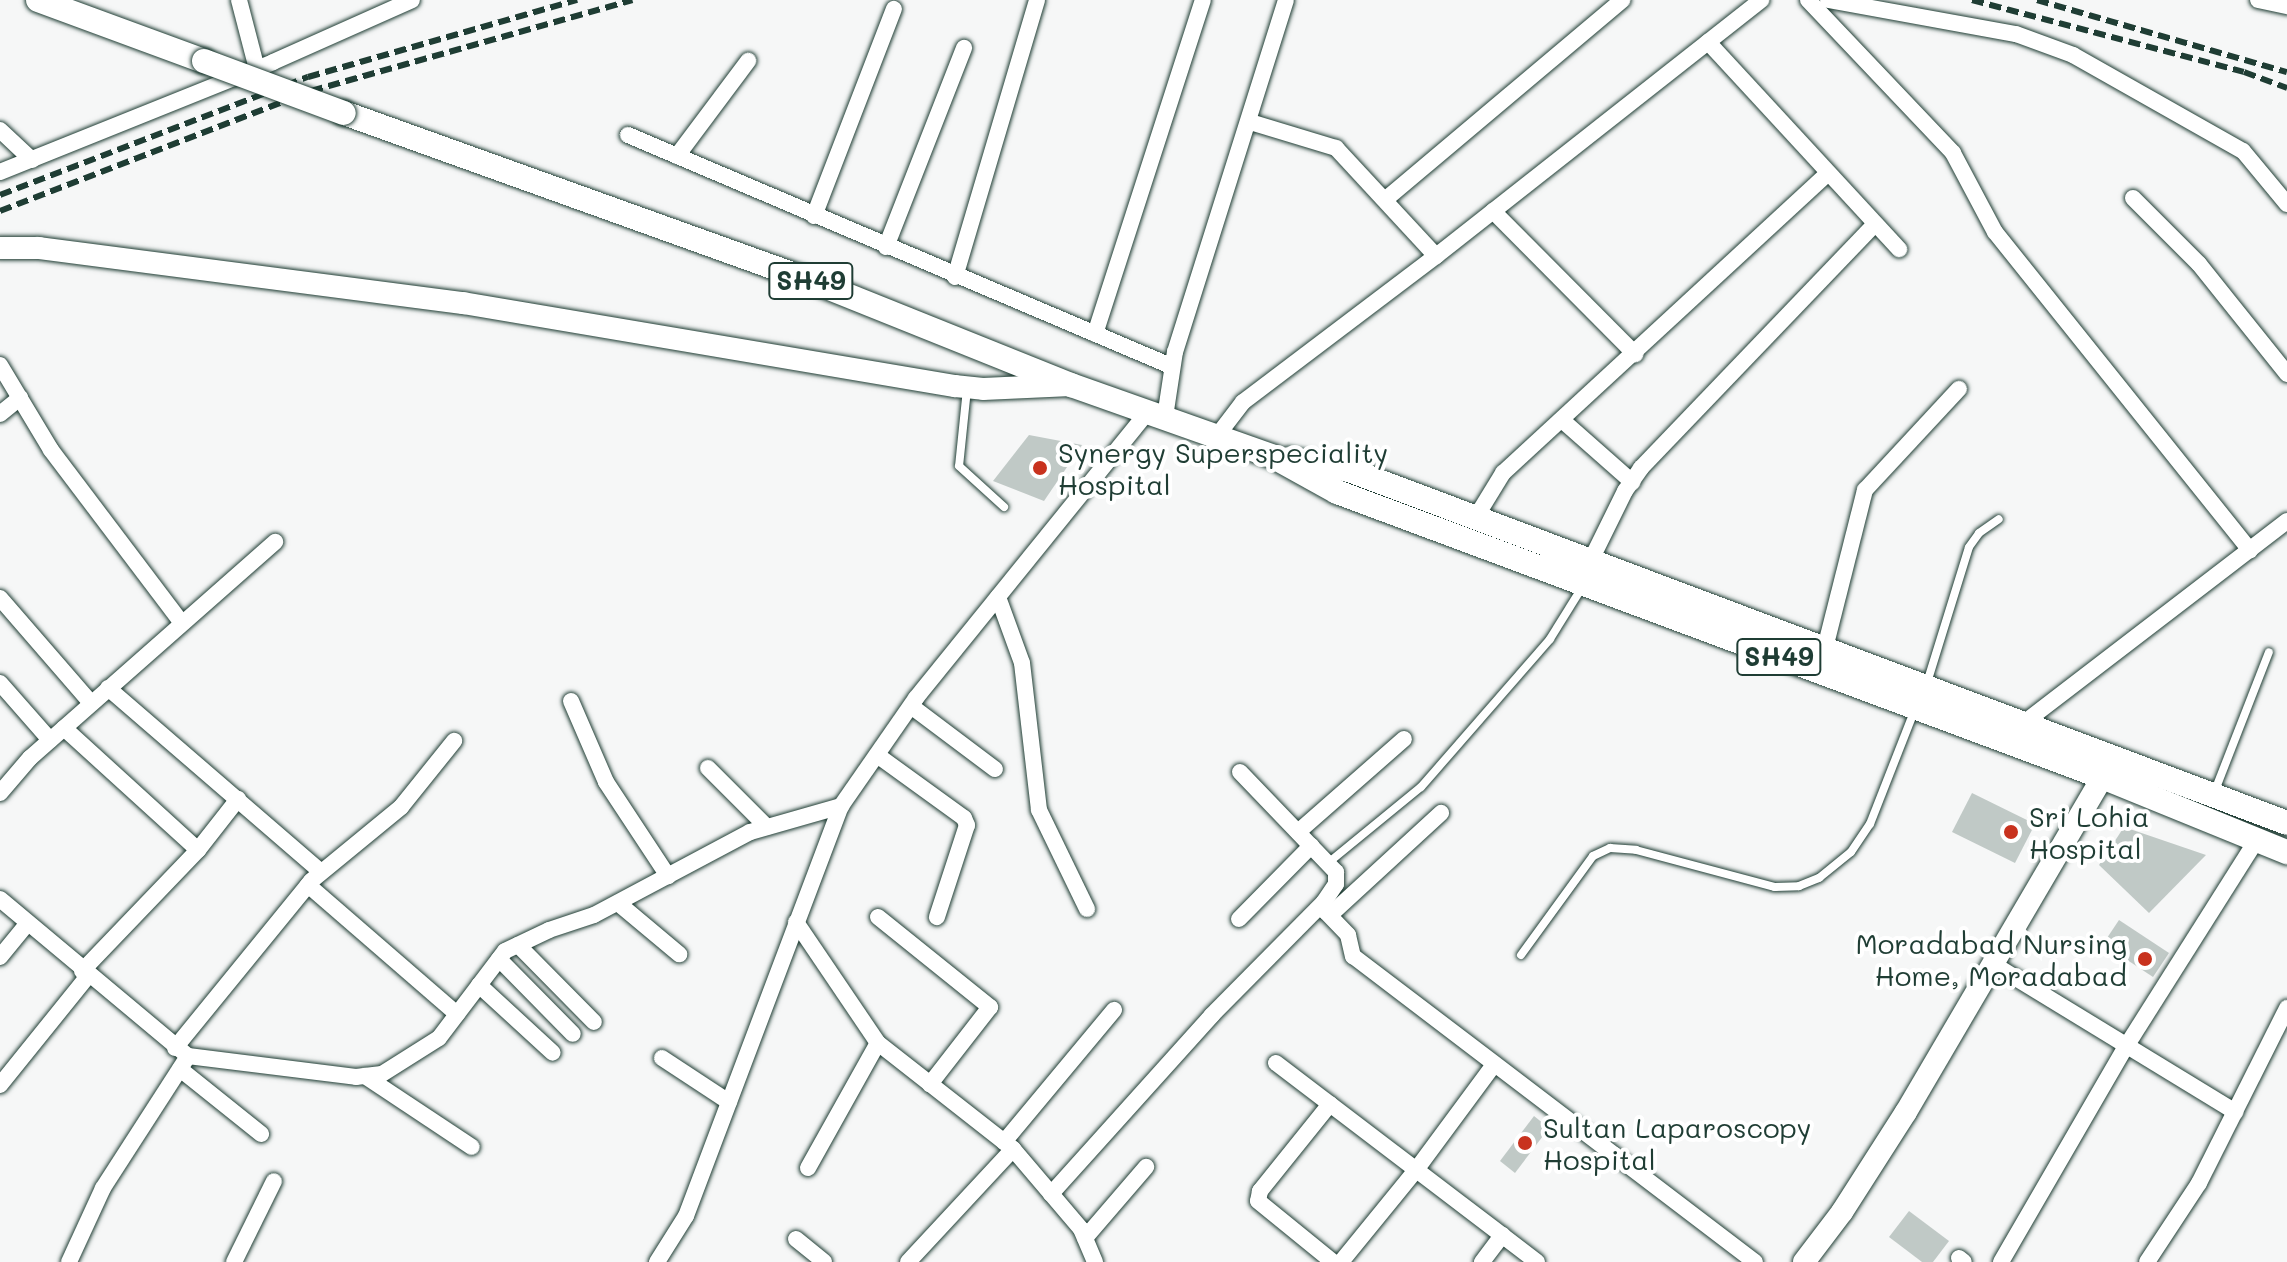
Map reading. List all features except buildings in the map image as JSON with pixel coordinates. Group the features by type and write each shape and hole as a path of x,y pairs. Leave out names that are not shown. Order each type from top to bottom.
{"main road":[{"name":"SH49","path":"38,0 817,283 1071,385 1274,457 1337,492 2102,777 2287,852"},
{"path":"0,248 39,248 463,303 967,387 1071,385"},
{"name":"SH49","path":"1274,457 1349,470 2116,756 2287,823"},
{"path":"1804,1262 1842,1212 1906,1112 2116,756"}],"street":[{"path":"239,0 257,69"},
{"path":"0,172 257,69 412,0"},
{"path":"955,277 1037,0"},
{"path":"1095,334 1203,0"},
{"path":"657,1262 686,1216 841,806 911,706 998,597 1157,414 1286,0"},
{"path":"1386,199 1622,0"},
{"path":"1217,436 1243,402 1436,256 1761,0"},
{"path":"1808,0 1953,153 1995,232 2250,550"},
{"path":"1828,0 2016,34 2073,55 2243,151 2287,204"},
{"path":"2258,0 2287,6"},
{"path":"814,216 894,9"},
{"path":"1708,42 1899,249"},
{"path":"886,247 964,48"},
{"path":"677,156 748,61"},
{"path":"1250,122 1336,148 1436,256"},
{"path":"0,130 32,160"},
{"path":"628,135 955,277 1171,366"},
{"path":"1476,517 1493,484 1828,173"},
{"path":"2133,198 2199,264 2287,374"},
{"path":"1493,211 1635,354"},
{"path":"1591,560 1632,482 1875,224"},
{"path":"0,365 56,458 182,623"},
{"path":"1825,648 1865,490 1959,389"},
{"path":"0,414 20,398"},
{"path":"1562,420 1632,482"},
{"path":"2025,722 2287,521"},
{"path":"0,793 50,740 275,542"},
{"path":"998,597 1022,663 1039,810 1087,909"},
{"path":"0,598 91,703"},
{"path":"0,683 50,740"},
{"path":"108,688 320,871"},
{"path":"571,701 606,782 668,876"},
{"path":"911,706 995,769"},
{"path":"64,728 198,850"},
{"path":"1298,832 1404,739"},
{"path":"69,1262 103,1188 181,1058 308,885 320,871 401,807 454,741"},
{"path":"877,755 964,818 967,825 937,917"},
{"path":"708,768 767,827"},
{"path":"1240,772 1338,878 1327,908"},
{"path":"0,1085 85,974 198,850 238,799"},
{"path":"181,1058 365,1076 382,1074 439,1038 499,959 518,945 618,903 750,832 841,806"},
{"path":"1051,1194 1212,1015 1327,908 1441,813"},
{"path":"2001,1262 2127,1045 2257,839"},
{"path":"1239,919 1311,846"},
{"path":"308,885 457,1014"},
{"path":"0,899 181,1058 261,1134"},
{"path":"618,903 679,954"},
{"path":"1327,908 1348,935 1353,956 1493,1066 1755,1262"},
{"path":"878,917 989,1003 987,1013 930,1084"},
{"path":"796,922 878,1043 1008,1146 1085,1238 1095,1262"},
{"path":"0,957 27,924"},
{"path":"518,945 594,1022"},
{"path":"499,959 573,1034"},
{"path":"1993,964 2235,1112"},
{"path":"479,985 553,1053"},
{"path":"2147,1262 2199,1183 2287,1008"},
{"path":"908,1262 1008,1146 1114,1010"},
{"path":"808,1168 878,1043"},
{"path":"662,1058 729,1102"},
{"path":"1276,1063 1537,1262"},
{"path":"1341,1262 1416,1170 1493,1066"},
{"path":"365,1076 472,1147"},
{"path":"1330,1104 1260,1191 1258,1201 1333,1262"},
{"path":"1085,1238 1146,1167"},
{"path":"234,1262 274,1181"},
{"path":"1482,1262 1502,1235"},
{"path":"796,1239 824,1262"}],"lane":[{"path":"967,387 959,466 1004,507"},
{"path":"1521,955 1593,856 1610,848 1636,850 1775,887 1799,886 1819,878 1851,852 1870,824 1926,685 1969,547 1979,533 1999,519"},
{"path":"1327,863 1421,787 1550,639 1584,585"},
{"path":"2214,794 2269,652"}],"railway":[{"path":"0,195 308,77 577,0"},
{"path":"0,211 311,91 632,0"},
{"path":"1972,0 2244,72 2287,88"},
{"path":"2037,0 2287,72"}],"place":[{"name":"Synergy Superspeciality Hospital","path":"1040,468"},
{"name":"Sri Lohia Hospital","path":"2011,832"},
{"name":"Moradabad Nursing Home, Moradabad","path":"2145,959"},
{"name":"Sultan Laparoscopy Hospital","path":"1525,1143"}]}
